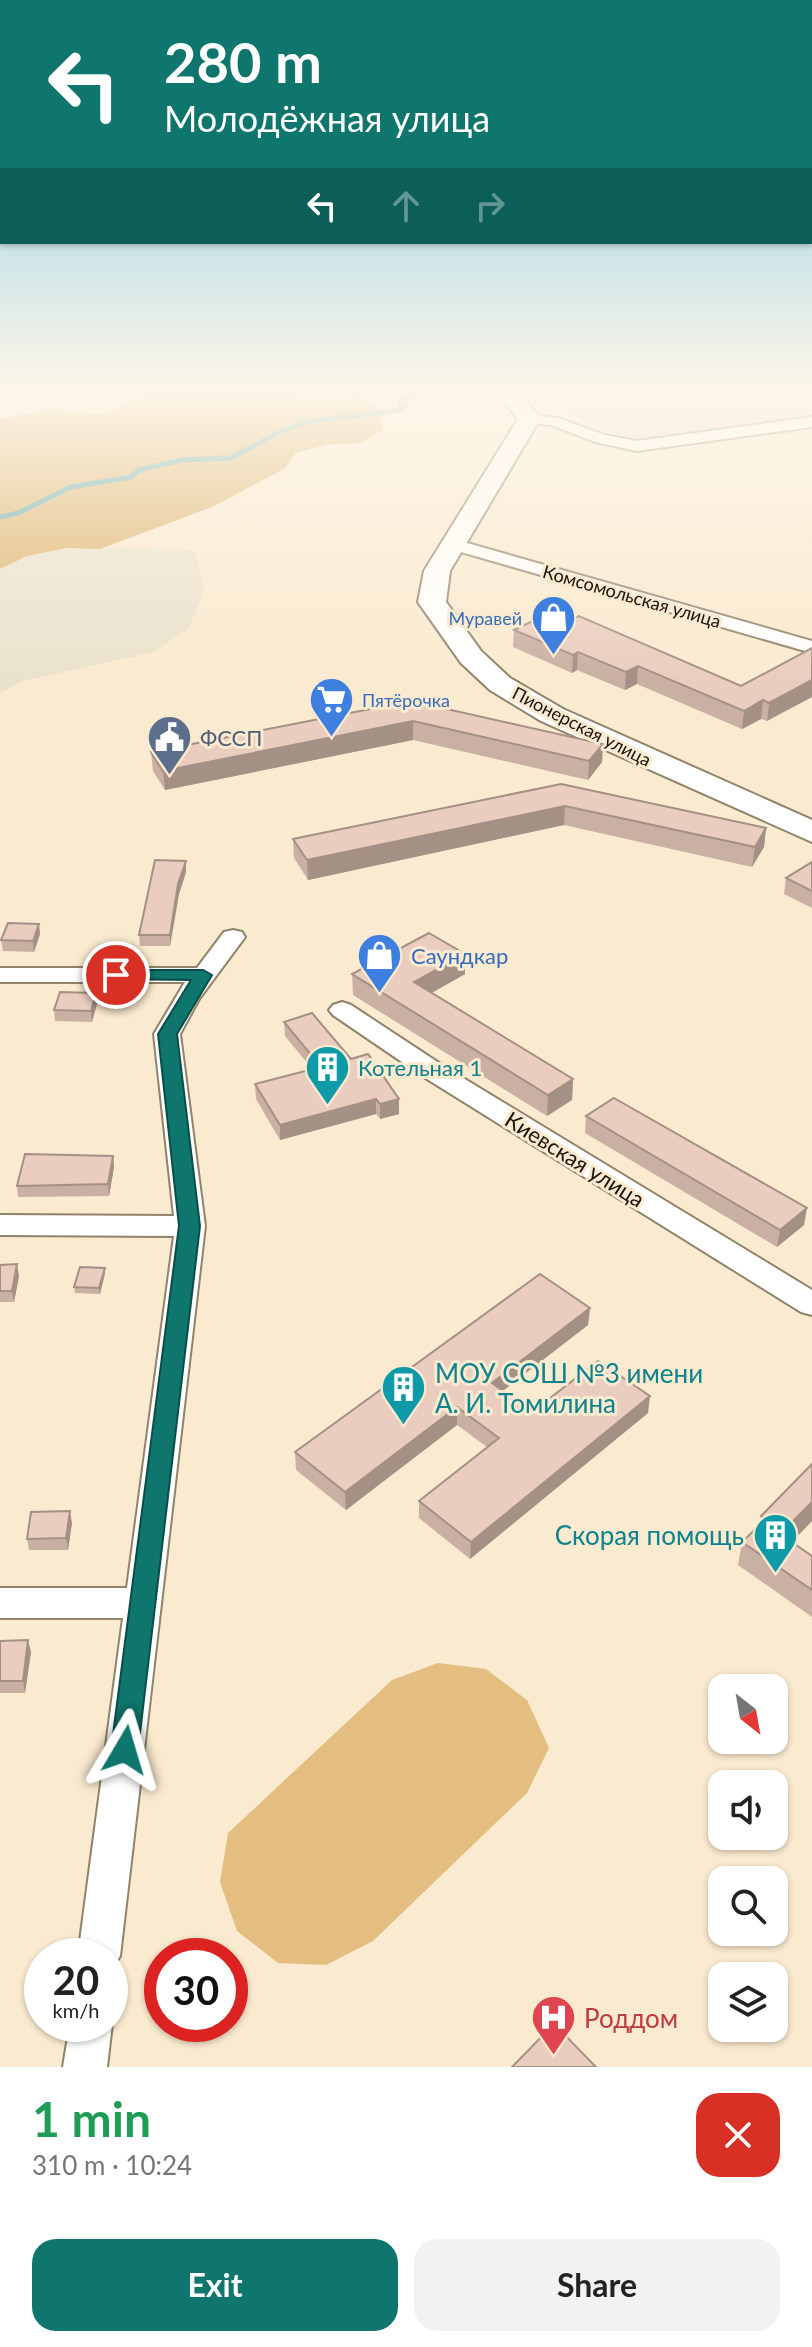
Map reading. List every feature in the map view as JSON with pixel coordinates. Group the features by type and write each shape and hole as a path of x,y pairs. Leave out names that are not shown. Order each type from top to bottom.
{"main road":[{"name":"Пионерская улица","path":"487,487 437,571 432,602 471,657 500,684 552,715 812,832"}],"street":[{"name":"Комсомольская улица","path":"453,544 812,647"},
{"path":"101,1938 190,1226 167,1034 203,975 233,937"},
{"path":"0,975 203,975"},
{"name":"Киевская улица","path":"342,1010 436,1073 812,1304"},
{"path":"0,1225 190,1226"},
{"path":"0,1603 143,1603"},
{"path":"85,2067 88,2042"}],"shaded area":[{"path":"0,487 249,487 214,506 100,549 67,548 27,556 0,569"},
{"path":"67,548 186,549 195,553 204,590 189,628 154,652 23,681 0,693 0,569 27,556"},
{"path":"438,1663 486,1669 527,1700 549,1748 527,1793 373,1941 326,1965 278,1963 237,1931 220,1882 228,1833 392,1680"}],"building":[{"path":"547,614 566,622 579,616 741,686 812,648 812,680 769,703 763,700 744,711 638,666 626,672 578,652 573,655 514,630"},
{"path":"411,701 603,744 589,761 413,721 163,771 151,752"},
{"path":"561,784 766,828 755,847 565,806 307,860 293,839"},
{"path":"155,860 186,861 178,884 170,935 139,935"},
{"path":"812,862 812,891 786,878"},
{"path":"8,923 39,924 33,941 1,940"},
{"path":"429,933 465,954 414,982 573,1079 548,1095 352,974"},
{"path":"60,992 96,993 91,1011 54,1010"},
{"path":"312,1013 351,1059 368,1054 399,1099 380,1104 376,1099 280,1125 255,1084 321,1067 284,1022"},
{"path":"614,1098 807,1208 780,1230 586,1116"},
{"path":"25,1154 113,1156 108,1184 17,1186"},
{"path":"17,1264 12,1291 0,1291 0,1265"},
{"path":"80,1267 105,1268 99,1288 74,1287"},
{"name":"МОУ СОШ №3 имени А. И. Томилина","path":"540,1274 590,1308 492,1383 532,1412 598,1361 650,1396 471,1542 419,1501 499,1438 457,1407 345,1492 295,1452"},
{"path":"812,1464 812,1502 780,1534 812,1556 812,1590 742,1542 766,1519 761,1516"},
{"path":"70,1511 66,1538 27,1539 31,1512"},
{"path":"28,1640 23,1681 0,1681 0,1641"},
{"path":"554,2024 596,2067 512,2067"}],"waterway":[{"path":"0,517 18,513 70,487"}],"place":[{"name":"Муравей","path":"553,657"},
{"name":"Пятёрочка","path":"331,739"},
{"name":"ФССП","path":"169,776"},
{"name":"Саундкар","path":"380,994"},
{"name":"Котельная 1","path":"327,1106"},
{"name":"МОУ СОШ №3 имени А. И. Томилина","path":"404,1427"},
{"name":"Скорая помощь","path":"775,1574"},
{"name":"Роддом","path":"553,2057"}],"route":[{"path":"116,975 203,975 167,1034 190,1226 125,1750"}]}
